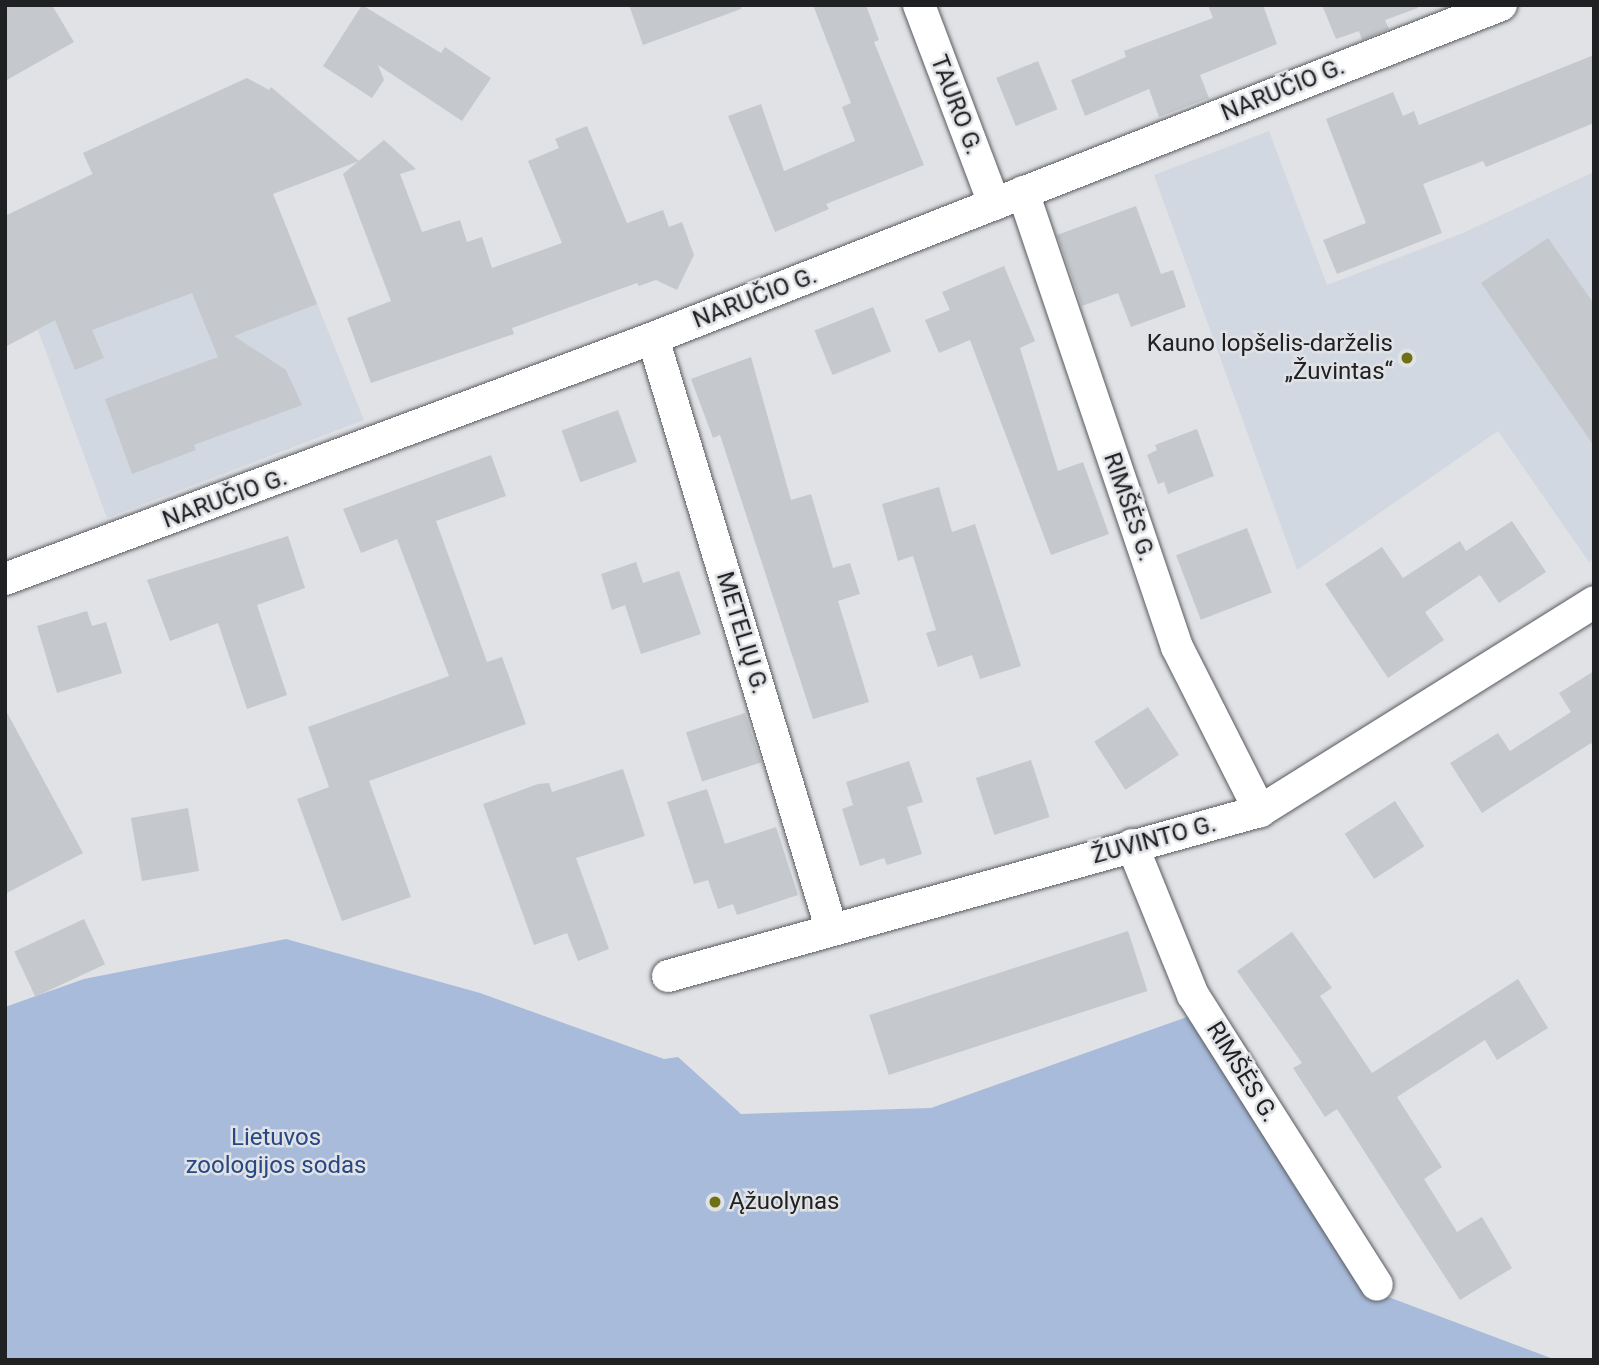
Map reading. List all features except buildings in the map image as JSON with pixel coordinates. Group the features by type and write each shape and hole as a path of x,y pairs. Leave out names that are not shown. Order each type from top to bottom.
{"street":[{"name":"TAURO G.","path":"919,5 994,204"},
{"name":"NARUČIO G.","path":"5,579 653,338 1501,5"},
{"name":"RIMŠĖS G.","path":"1023,192 1177,647 1260,811"},
{"name":"METELIŲ G.","path":"653,338 831,928"},
{"name":"ŽUVINTO G.","path":"668,976 831,928 1260,811 1594,602"},
{"name":"RIMŠĖS G.","path":"1132,845 1193,995 1377,1285"}],"shaded area":[{"path":"247,78 264,87 273,194 364,420 107,518 38,330 5,347 5,216 92,174 83,153"},
{"name":"Kauno lopšelis-darželis „Žuvintas“","path":"1269,131 1327,285 1463,233 1594,172 1594,558 1589,562 1498,431 1297,570 1154,175"}],"green space":[{"name":"Ąžuolynas","path":"286,939 480,993 664,1059 678,1057 741,1114 931,1108 1187,1017 1367,1289 1556,1360 5,1360 5,1007 84,979"}],"place":[{"name":"Kauno lopšelis-darželis „Žuvintas“","path":"1407,358"},
{"name":"Ąžuolynas","path":"715,1202"}],"park label":[{"name":"Lietuvos zoologijos sodas","path":"276,1152"}]}
